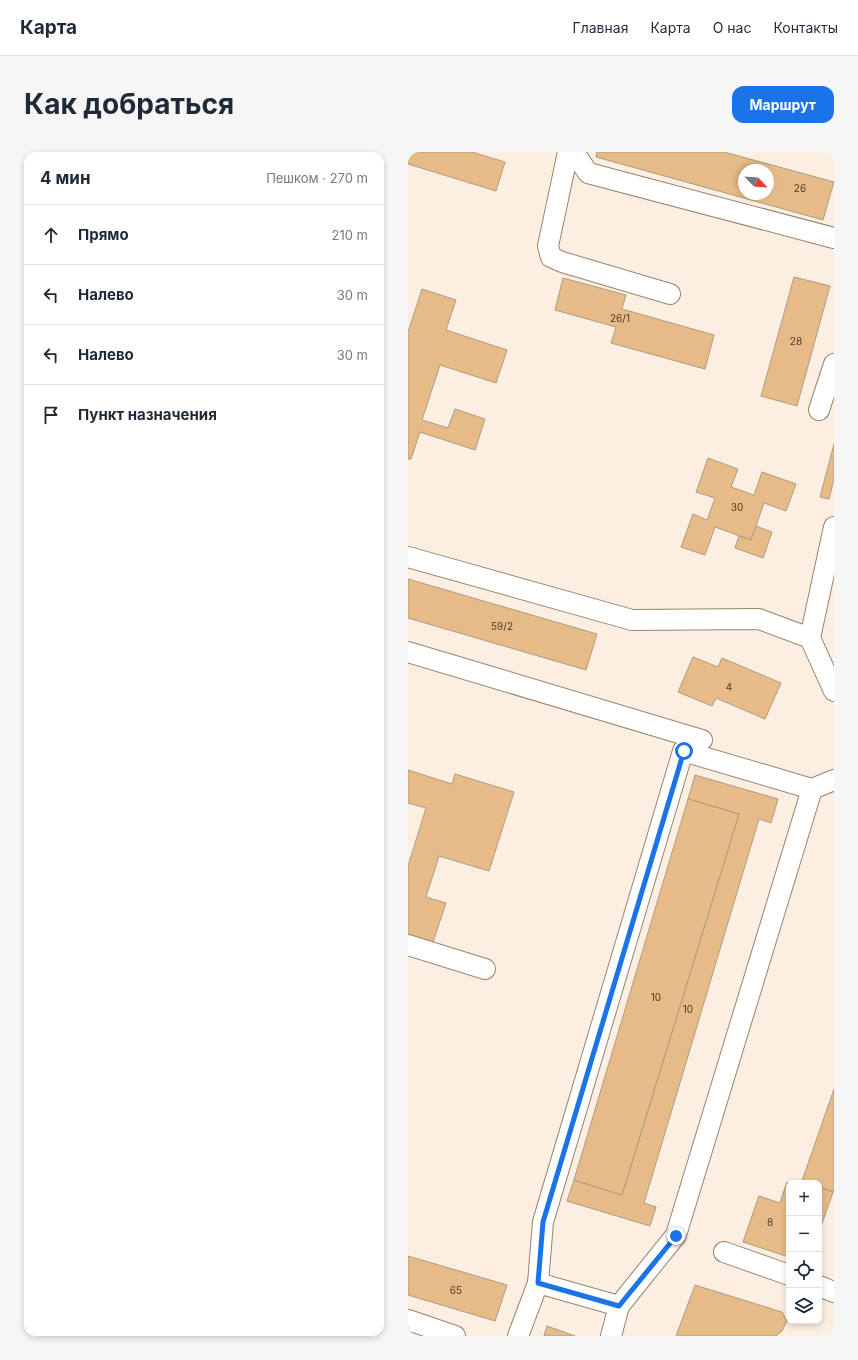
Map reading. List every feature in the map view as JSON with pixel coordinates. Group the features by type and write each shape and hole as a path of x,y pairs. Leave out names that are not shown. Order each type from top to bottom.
{"lane":[{"path":"568,152 548,246 551,257 562,262 670,294"},
{"path":"574,152 588,174 834,238"},
{"path":"819,410 834,364"},
{"path":"834,527 810,638 834,691"},
{"path":"408,557 632,620 759,619 810,638"},
{"path":"408,652 702,740"},
{"path":"518,1336 538,1283 543,1222 684,751 812,789 834,780"},
{"path":"611,1336 619,1306 676,1236 812,789"},
{"path":"408,945 485,969"},
{"path":"724,1252 786,1274"},
{"path":"538,1283 619,1306"},
{"path":"408,1320 455,1336"}],"building":[{"path":"408,152 472,152 505,162 496,191 408,164"},
{"path":"597,152 724,152 768,164 738,164 738,196 596,157"},
{"path":"774,166 834,182 823,220 751,200 774,200"},
{"path":"794,277 830,286 797,406 761,396"},
{"path":"563,278 626,295 622,309 714,335 705,369 611,343 616,327 555,310"},
{"path":"422,289 456,300 446,330 507,350 496,383 440,365 422,420 448,428 455,409 485,419 475,450 420,432 411,459 408,459 408,332"},
{"path":"834,444 834,479 829,499 820,497"},
{"path":"708,458 738,469 731,487 754,495 762,472 796,484 786,511 764,503 751,540 715,527 705,555 681,547 693,514 707,520 715,498 696,492"},
{"path":"756,526 772,532 763,558 735,548 739,536 751,540"},
{"path":"408,579 597,634 586,670 408,618"},
{"path":"693,657 718,667 722,658 781,683 765,719 716,698 712,706 678,692"},
{"path":"408,770 452,784 455,774 514,792 489,871 439,856 426,897 446,903 431,948 408,941 408,866 426,808 408,803"},
{"path":"695,775 778,799 771,823 759,819 644,1203 656,1207 650,1226 567,1201 574,1180 622,1195 739,814 688,799"},
{"path":"688,799 739,814 622,1195 574,1180"},
{"path":"834,1089 834,1192 822,1188 822,1180 802,1180"},
{"path":"786,1185 786,1256 743,1242 759,1196 780,1203"},
{"path":"822,1188 833,1192 822,1223"},
{"path":"408,1256 507,1285 495,1321 408,1295"},
{"path":"695,1285 782,1312 786,1319 786,1323 782,1331 776,1336 676,1336"},
{"path":"547,1326 575,1336 544,1336"}],"route":[{"path":"676,1236 619,1306 538,1283 543,1222 684,751"}]}
